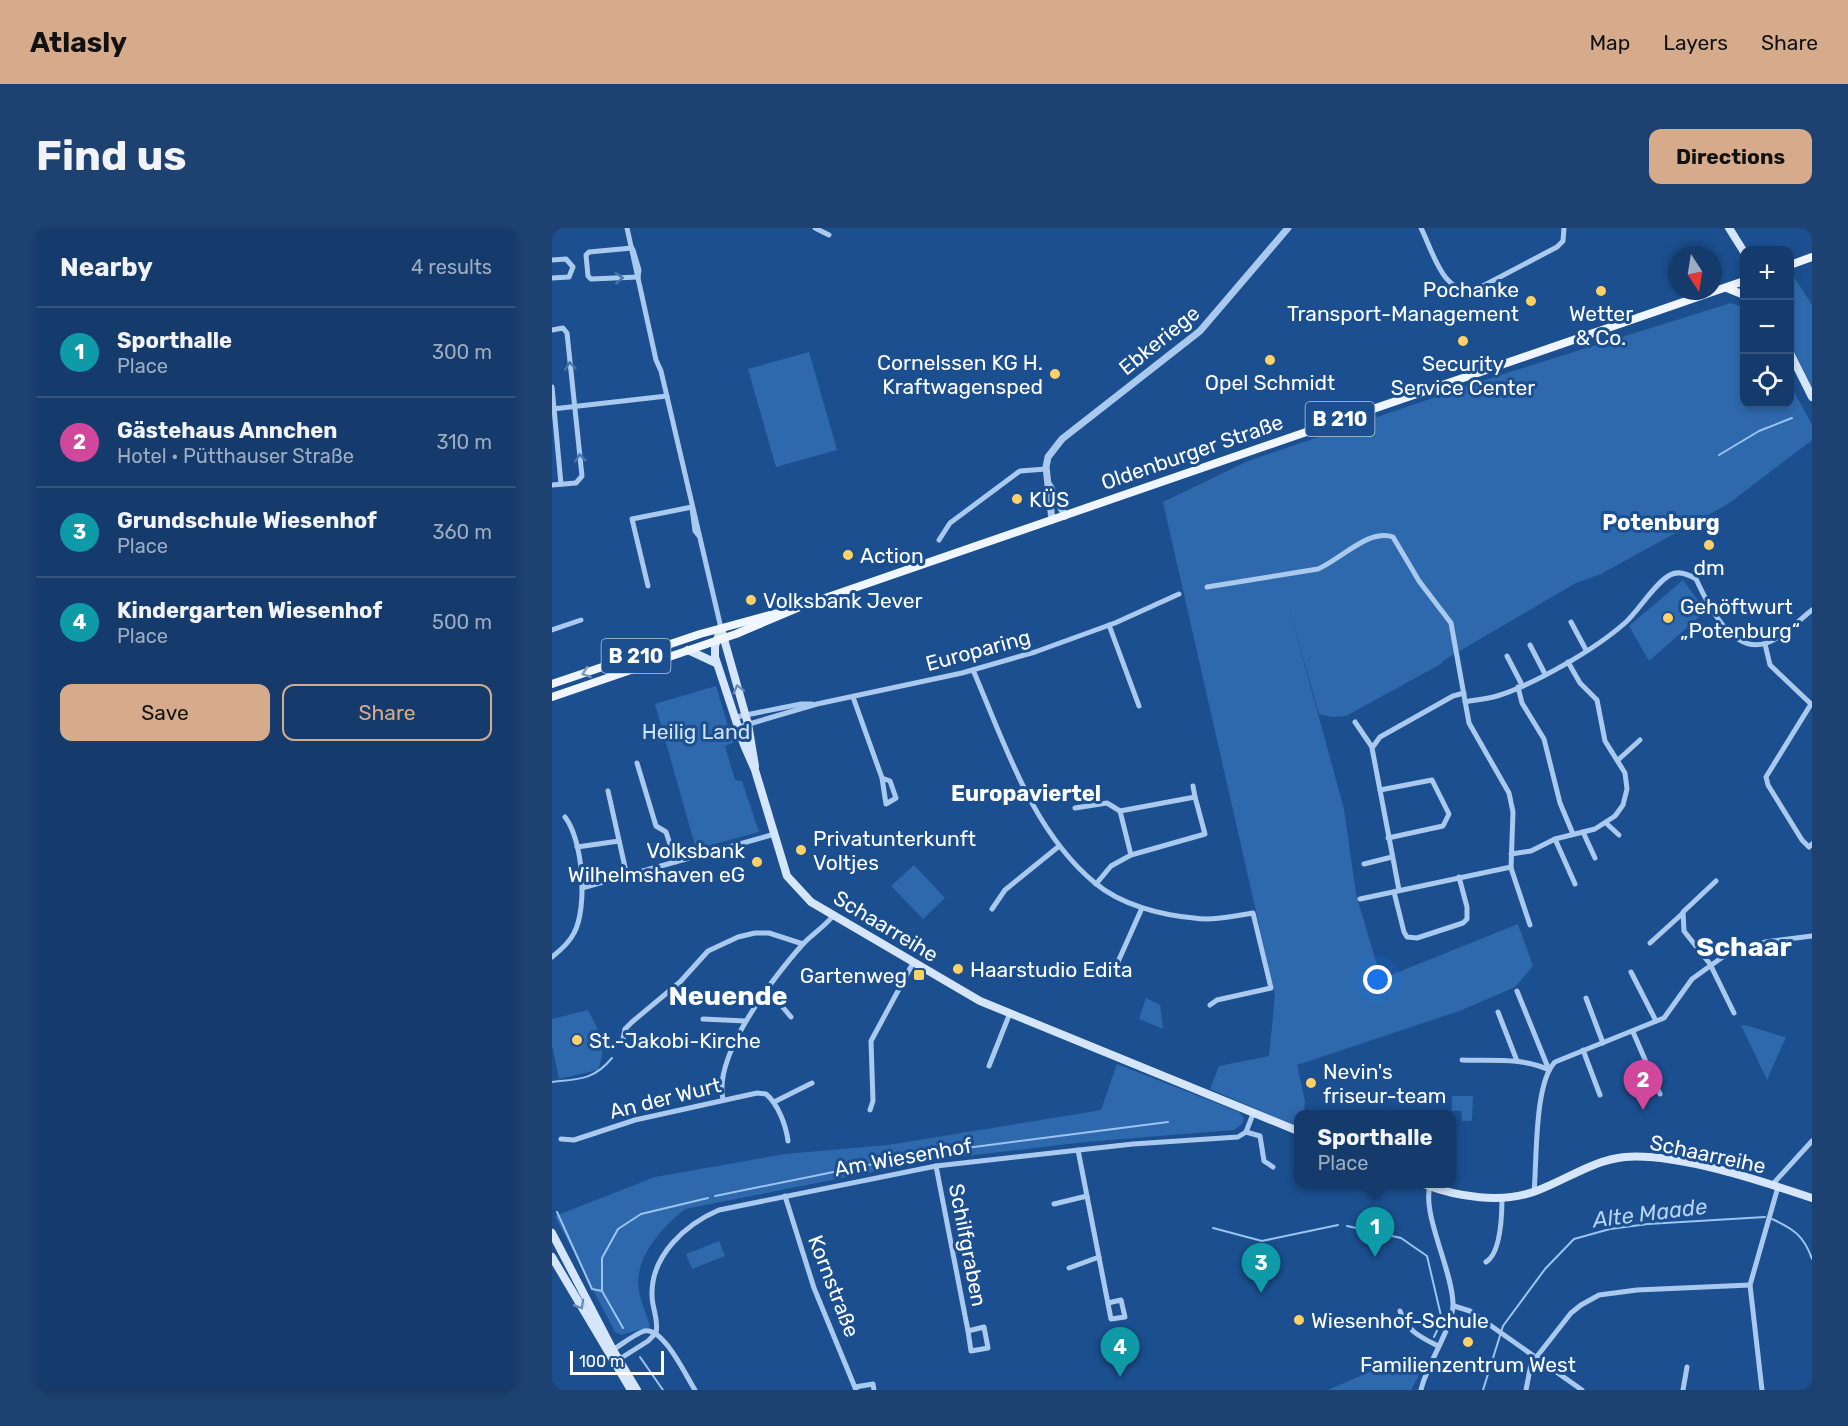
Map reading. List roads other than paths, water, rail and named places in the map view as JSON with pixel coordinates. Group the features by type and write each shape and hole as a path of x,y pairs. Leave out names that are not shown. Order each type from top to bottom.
{"main road":[{"path":"1729,228 1740,247"},
{"path":"1794,264 1812,257"},
{"name":"Oldenburger Straße","path":"721,628 789,611 1740,283"},
{"path":"1727,288 1740,294"},
{"path":"1790,354 1812,397"},
{"name":"Oldenburger Straße","path":"720,639 763,625 789,611"},
{"path":"720,639 721,628"},
{"name":"B 210","path":"552,684 721,628"},
{"name":"B 210","path":"552,697 720,639"},
{"name":"Schaarreihe","path":"720,639 714,652 717,664 755,770 787,876 804,895 833,916 976,999 1294,1129"},
{"name":"Schaarreihe","path":"720,639 748,724 755,770"},
{"path":"688,650 708,657 717,664"},
{"name":"Schaarreihe","path":"1439,1188 1459,1193 1502,1197 1534,1192 1604,1160 1631,1157 1686,1164 1775,1186 1812,1198"},
{"path":"552,1235 610,1352"},
{"path":"552,1257 610,1352 637,1390"},
{"path":"616,1361 631,1390"}],"street":[{"path":"627,228 639,270 638,277 692,507 695,531 700,538 721,628"},
{"path":"815,228 829,235"},
{"name":"Ebkeriege","path":"1046,469 1048,457 1062,439 1200,331 1288,228"},
{"path":"1421,228 1450,284 1464,291 1479,288 1557,247 1563,240 1564,228"},
{"path":"632,248 589,252 586,255 587,267 591,279 638,277"},
{"path":"552,260 566,259 573,267 587,267"},
{"path":"552,278 569,277 573,267"},
{"path":"552,330 563,328 567,333 582,476 576,483 552,485"},
{"path":"552,387 561,484"},
{"path":"553,409 667,396"},
{"path":"939,540 950,523 1020,471 1046,469 1052,520"},
{"path":"1049,485 1065,516"},
{"path":"648,586 632,519 692,507"},
{"path":"1207,587 1318,569 1332,563 1365,541 1386,534 1393,537 1419,582 1442,609 1455,636 1469,723 1509,793 1513,812 1511,867 1530,925"},
{"path":"1465,702 1497,696 1568,662 1623,625 1643,606 1664,579 1680,572 1696,579 1713,615 1744,642 1755,645 1765,644 1812,610"},
{"name":"Europaring","path":"739,727 817,704 974,670 1035,652 1109,625 1179,594"},
{"path":"552,630 581,620"},
{"path":"1571,622 1586,650"},
{"path":"1109,625 1139,706"},
{"path":"1765,644 1770,665 1812,705 1766,777 1768,786 1802,840 1809,847 1812,844"},
{"path":"1530,645 1545,674"},
{"path":"1508,656 1520,686 1522,703 1544,739 1560,803 1573,834"},
{"path":"1511,854 1532,851 1555,839 1606,823 1623,805 1627,789 1625,773 1605,741 1601,710 1597,700 1580,683 1568,662"},
{"path":"974,670 1031,801 1058,847 1096,884 1142,908 1195,919 1253,913 1271,988 1217,1000 1210,1005"},
{"path":"1372,747 1380,737 1453,696 1464,693"},
{"path":"853,697 882,778"},
{"name":"Europaring","path":"736,717 801,704 817,704"},
{"path":"1355,722 1369,746 1372,747 1396,891 1407,937 1417,938 1463,923 1467,919 1467,907 1459,877"},
{"path":"1618,760 1640,740"},
{"path":"637,764 656,826 666,832 676,862"},
{"path":"1380,790 1432,780 1449,814 1443,826 1388,838"},
{"path":"1096,884 1111,867 1131,855 1205,834 1193,786"},
{"path":"608,791 627,876"},
{"path":"1075,808 1107,803 1120,811 1195,797"},
{"path":"1120,811 1131,855"},
{"path":"552,957 574,932 580,918 582,888 577,847 573,827 565,817"},
{"path":"1606,823 1620,835"},
{"path":"1583,832 1595,858"},
{"path":"582,888 775,834"},
{"path":"1555,839 1575,884"},
{"path":"577,847 619,841"},
{"path":"992,909 1005,890 1058,847"},
{"path":"1364,864 1392,857"},
{"path":"1360,899 1511,867"},
{"path":"1650,944 1716,881"},
{"path":"1113,973 1142,908"},
{"path":"1682,914 1684,931 1710,964 1734,1013"},
{"path":"723,1099 720,1088 726,1065 745,1021 767,988 803,944 833,916"},
{"path":"623,1039 625,1029 680,981 708,951 738,937 755,933 769,933 803,944"},
{"path":"1534,1192 1542,1093 1549,1070 1555,1062 1656,1021 1673,1009 1692,979 1710,964 1743,948 1765,942 1812,936"},
{"path":"870,1110 873,1101 871,1041 913,963"},
{"path":"1631,972 1656,1021"},
{"path":"767,988 791,1017"},
{"path":"1517,991 1549,1070"},
{"path":"1586,998 1603,1043"},
{"path":"1498,1012 1517,1062"},
{"path":"989,1066 1010,1013"},
{"path":"703,1020 745,1021"},
{"path":"1633,1032 1659,1094"},
{"path":"1583,1050 1600,1095"},
{"path":"1462,1060 1537,1064 1549,1070"},
{"path":"788,1141 787,1131 774,1102 812,1083"},
{"name":"An der Wurt","path":"561,1139 574,1140 635,1120 723,1099 762,1093 774,1102"},
{"path":"1253,1114 1246,1132 1260,1136 1264,1161 1273,1167"},
{"name":"Am Wiesenhof","path":"656,1333 657,1318 652,1296 654,1284 667,1252 683,1232 700,1219 719,1210 936,1166 1078,1150 1238,1137 1246,1132"},
{"path":"1762,1390 1750,1285 1775,1186 1812,1141"},
{"path":"1078,1150 1108,1303"},
{"name":"Schilfgraben","path":"936,1166 971,1351 988,1348 984,1328 968,1330"},
{"path":"1421,1390 1424,1377 1454,1306 1449,1278 1429,1204 1427,1188"},
{"name":"Kornstraße","path":"784,1196 814,1288 856,1389 873,1384 874,1390"},
{"path":"1054,1204 1088,1196"},
{"path":"1486,1262 1490,1260 1500,1233 1502,1197"},
{"path":"1069,1268 1099,1257"},
{"path":"1526,1390 1531,1364 1538,1358 1571,1313 1599,1295 1637,1290 1750,1285"},
{"path":"1454,1306 1470,1311 1496,1328 1582,1390"},
{"path":"1400,1311 1403,1321 1415,1332 1438,1346"},
{"path":"610,1352 641,1333 656,1333 662,1337 695,1390"},
{"path":"616,1361 656,1333"},
{"path":"1683,1390 1687,1367"}],"waterway":[{"path":"1719,455 1759,431 1792,418"},
{"path":"552,1082 585,1077 599,1071 612,1058"},
{"path":"885,1161 920,1154 1168,1122"},
{"path":"715,1196 878,1163"},
{"path":"623,1328 602,1291 602,1258 618,1229 641,1214 708,1198"},
{"path":"557,1212 592,1289 602,1291"},
{"name":"Alte Maade","path":"1483,1390 1503,1326 1545,1269 1574,1239 1610,1229 1648,1224 1765,1217"},
{"name":"Alte Maade","path":"1772,1219 1797,1234 1812,1259"},
{"path":"1213,1228 1262,1241 1338,1225"},
{"path":"1347,1226 1401,1238 1427,1256 1442,1320 1434,1337"},
{"path":"640,1357 663,1390"}],"place":[{"name":"Wetter & Co.","path":"1601,291"},
{"name":"Pochanke Transport-Management","path":"1531,301"},
{"name":"Security Service Center","path":"1463,341"},
{"name":"Opel Schmidt","path":"1270,360"},
{"name":"Cornelssen KG H. Kraftwagensped","path":"1055,374"},
{"name":"KÜS","path":"1017,499"},
{"name":"dm","path":"1709,545"},
{"name":"Action","path":"848,555"},
{"name":"Volksbank Jever","path":"751,600"},
{"name":"Gehöftwurt „Potenburg“","path":"1668,618"},
{"name":"Privatunterkunft Voltjes","path":"801,850"},
{"name":"Volksbank Wilhelmshaven eG","path":"757,862"},
{"name":"Haarstudio Edita","path":"958,969"},
{"name":"Gartenweg","path":"919,975"},
{"name":"St.-Jakobi-Kirche","path":"577,1040"},
{"name":"Nevin's friseur-team","path":"1311,1083"},
{"name":"Gästehaus Annchen","path":"1643,1110"},
{"name":"Sporthalle","path":"1375,1257"},
{"name":"Grundschule Wiesenhof","path":"1261,1293"},
{"name":"Wiesenhof-Schule","path":"1299,1320"},
{"name":"Familienzentrum West","path":"1468,1342"},
{"name":"Kindergarten Wiesenhof","path":"1120,1377"}],"district":[{"name":"Potenburg","path":"1661,522"},
{"name":"Europaviertel","path":"1026,793"},
{"name":"Schaar","path":"1744,947"},
{"name":"Neuende","path":"728,996"}],"park label":[{"name":"Heilig Land","path":"696,731"}]}
